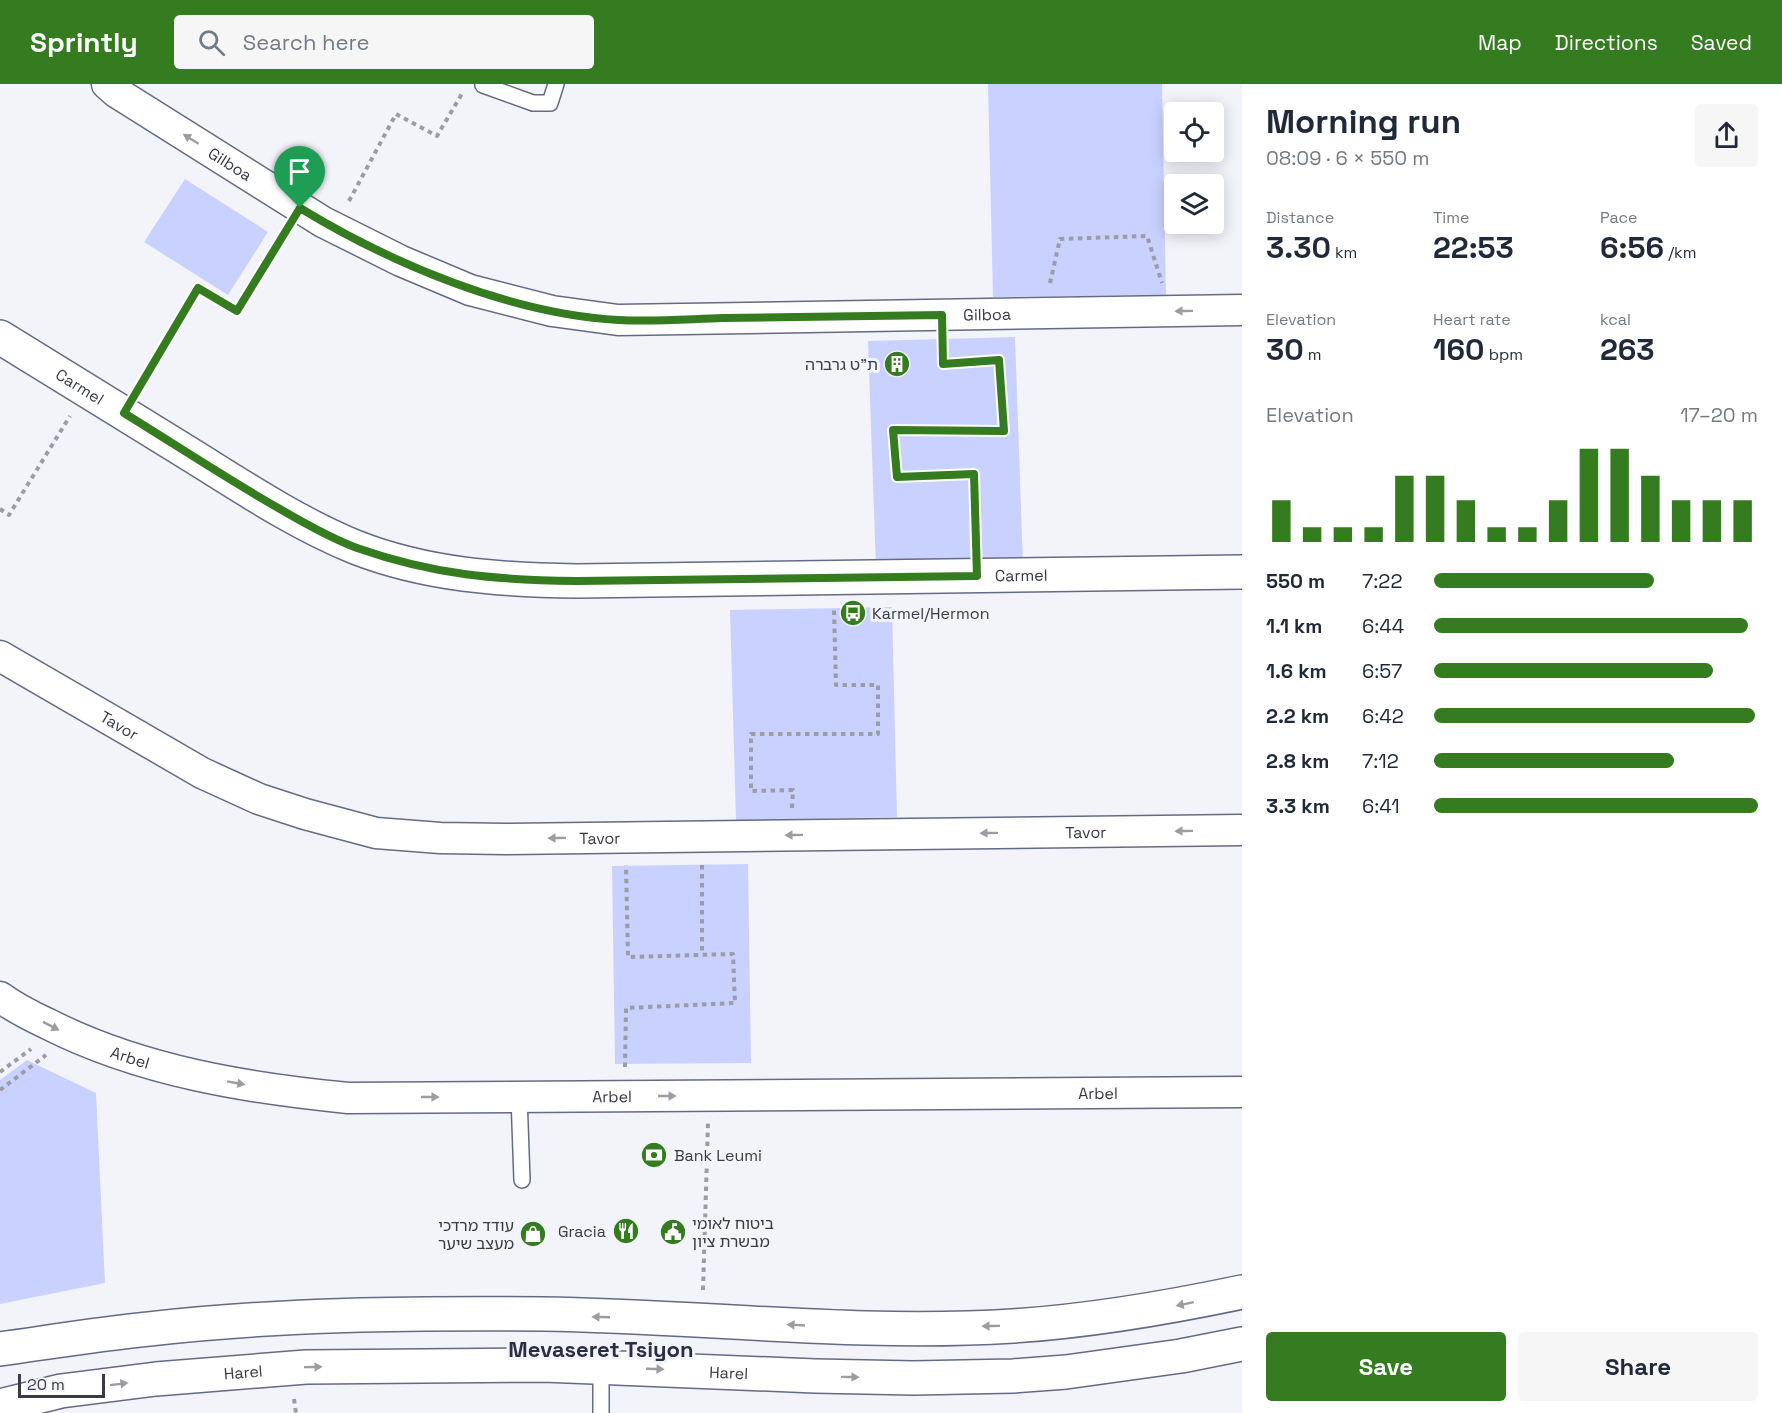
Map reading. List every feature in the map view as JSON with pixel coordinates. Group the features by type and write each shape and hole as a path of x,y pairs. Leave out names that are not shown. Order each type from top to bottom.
{"main road":[{"name":"Carmel","path":"0,337 255,495 303,522 355,547 406,563 455,574 513,580 1242,572"},
{"path":"0,1349 150,1329 304,1317 545,1314 816,1326 1010,1326 1060,1322 1172,1307 1242,1292"},
{"name":"Harel","path":"0,1406 61,1391 156,1379 289,1368 544,1365 814,1376 914,1378 1013,1376 1066,1372 1169,1358 1242,1344"}],"street":[{"name":"Gilboa","path":"107,84 334,228 401,261 470,290 552,311 618,320 1242,310"},
{"name":"Tavor","path":"0,656 202,773 259,799 305,814 376,832 440,838 1242,830"},
{"name":"Arbel","path":"0,997 12,1006 77,1039 152,1064 217,1080 288,1092 348,1098 1242,1092"}],"lane":[{"path":"476,85 533,103 550,103 556,84"},
{"path":"519,1096 522,1180"},
{"path":"601,1367 601,1413"}],"path":[{"path":"334,228 396,114 437,136 476,85"},
{"path":"124,413 198,288 237,311 300,208"},
{"path":"1043,313 1060,239 1147,236 1163,285"},
{"path":"942,315 943,364 999,360 1004,431 893,430 897,477 974,474 977,576"},
{"path":"0,510 9,515 86,390"},
{"path":"792,835 793,790 751,791 751,734 878,734 878,685 836,685 833,578"},
{"path":"701,836 702,955"},
{"path":"624,1096 626,1008 735,1003 733,954 628,957 625,837"},
{"path":"0,1090 49,1053"},
{"path":"702,1321 708,1096"}],"shaded area":[{"path":"988,84 1162,84 1166,295 993,297"},
{"path":"185,179 268,232 228,295 144,242"},
{"path":"1015,337 1023,565 876,569 868,341"},
{"path":"892,607 897,817 736,821 730,610"},
{"path":"748,864 751,1063 615,1064 612,866"},
{"path":"27,1060 96,1093 105,1283 0,1304 0,1080"}],"place":[{"name":"ת\"ט גרברה","path":"897,364"},
{"name":"Karmel/Hermon","path":"853,613"},
{"name":"Bank Leumi","path":"654,1155"},
{"name":"Gracia","path":"626,1231"},
{"name":"ביטוח לאומי מבשרת ציון","path":"673,1232"},
{"name":"עודד מרדכי מעצב שיער","path":"533,1234"}],"district":[{"name":"Mevaseret Tsiyon","path":"601,1349"}],"route":[{"path":"300,208 401,261 470,290 552,311 618,320 942,315 943,364 999,360 1004,431 893,430 897,477 974,474 977,576 513,580 455,574 406,563 355,547 303,522 255,495 124,413 198,288 237,311 300,208"}]}
